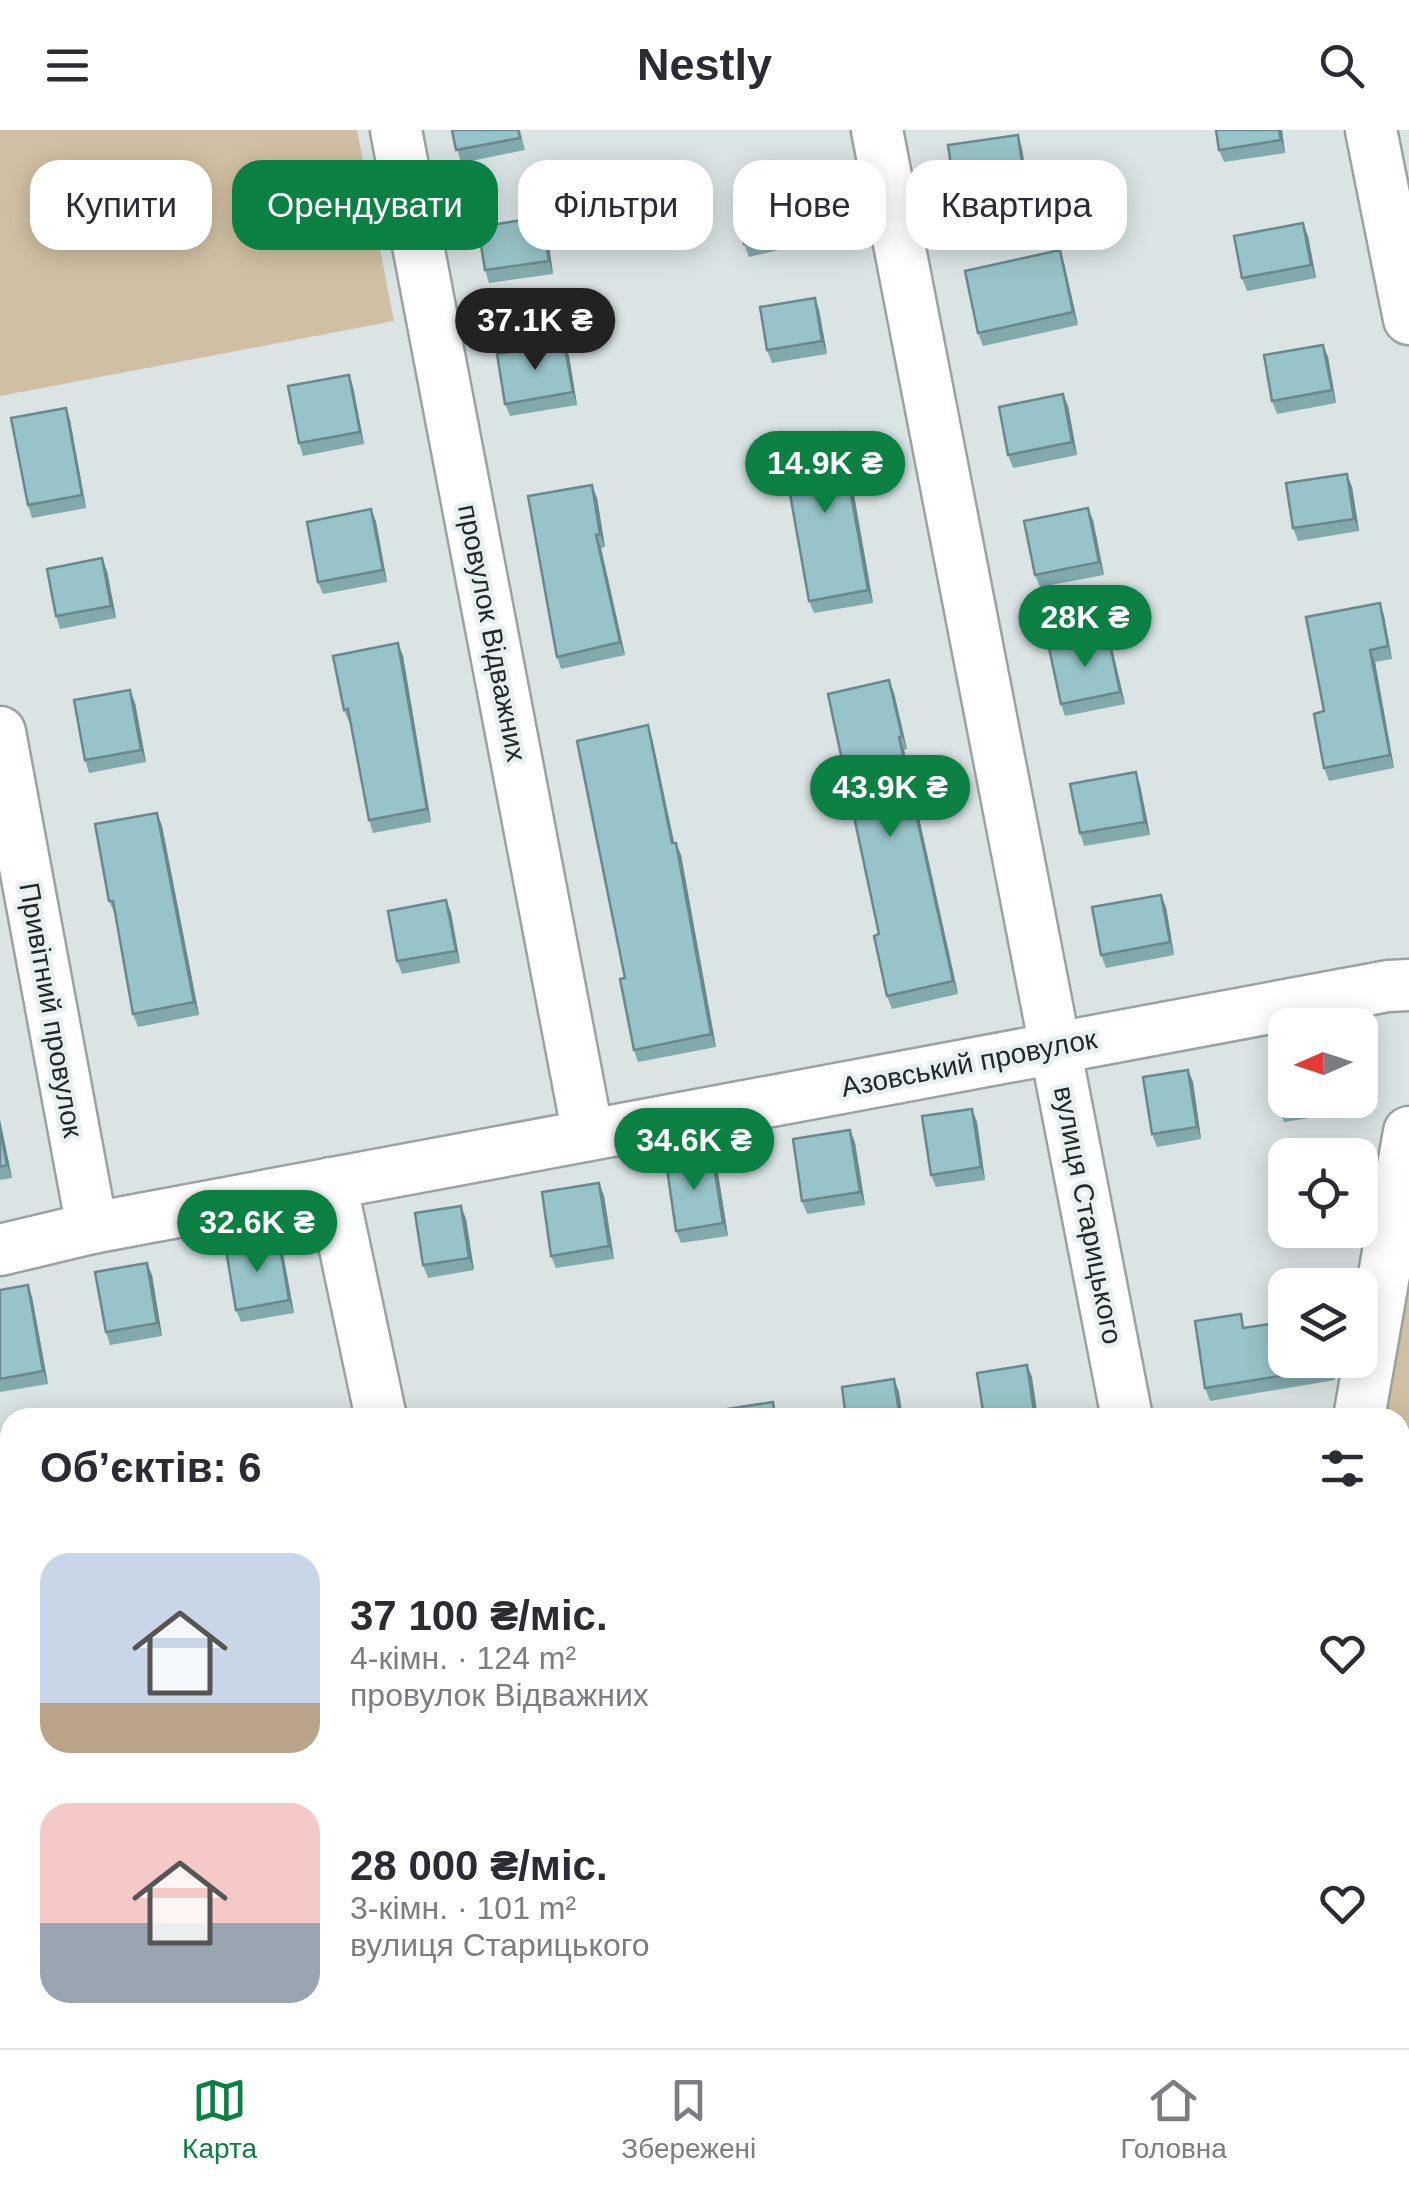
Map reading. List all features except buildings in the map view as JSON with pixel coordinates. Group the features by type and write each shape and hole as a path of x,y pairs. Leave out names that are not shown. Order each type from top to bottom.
{"street":[{"name":"провулок Відважних","path":"396,130 588,1135"},
{"name":"вулиця Старицького","path":"877,130 1125,1408"},
{"path":"1371,130 1409,319"},
{"name":"Привітний провулок","path":"0,732 92,1228"},
{"name":"Азовський провулок","path":"0,1250 92,1228 331,1183 1409,985"},
{"path":"1361,1408 1409,1132"},
{"path":"331,1183 379,1408"}],"shaded area":[{"path":"0,130 357,130 363,160 232,160 232,250 380,250 394,321 0,396"},
{"path":"1409,1203 1409,1408 1372,1408"}]}
